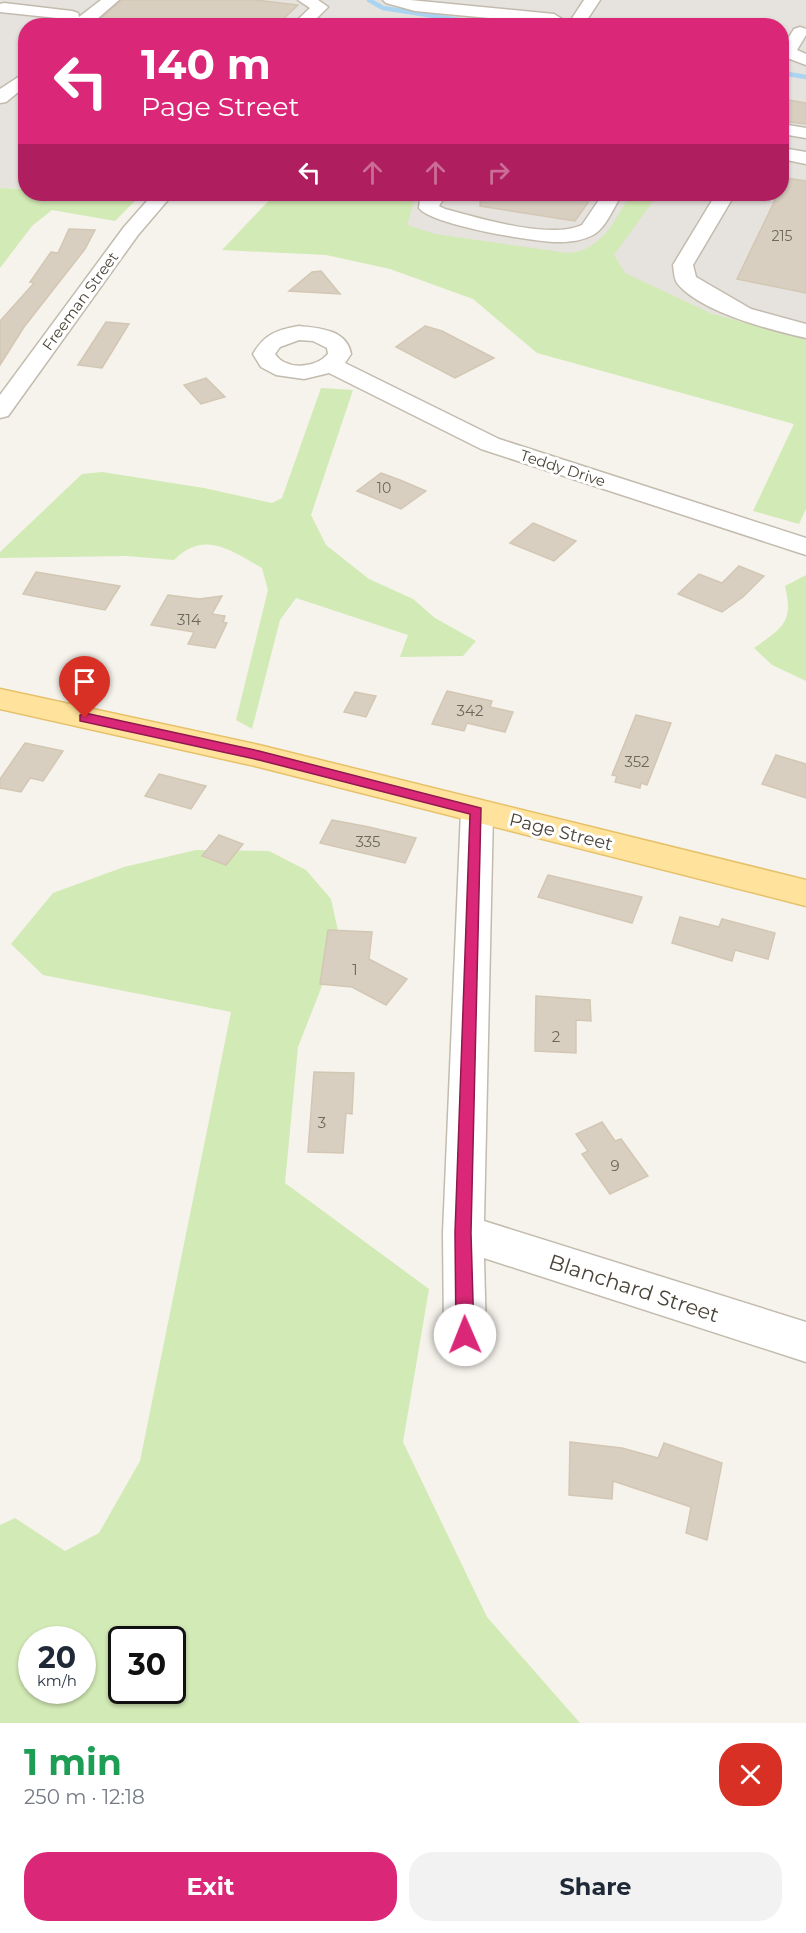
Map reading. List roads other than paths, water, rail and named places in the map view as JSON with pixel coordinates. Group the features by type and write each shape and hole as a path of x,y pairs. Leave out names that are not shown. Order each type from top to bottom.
{"main road":[{"name":"Page Street","path":"2,702 259,756 806,893"}],"street":[{"path":"80,18 111,0"},
{"path":"306,0 320,7 308,18"},
{"path":"391,0 415,6 555,18"},
{"path":"580,18 592,0"},
{"path":"4,14 45,18"},
{"path":"4,14 18,23"},
{"path":"789,49 800,32"},
{"path":"789,53 806,60"},
{"path":"0,80 18,70"},
{"path":"0,98 18,83"},
{"path":"789,130 806,133"},
{"path":"789,144 806,147"},
{"path":"789,155 806,158"},
{"name":"Freeman Street","path":"0,411 131,231 157,201"},
{"path":"430,201 429,208 438,213 526,233 574,237 589,229 607,201"},
{"path":"721,201 683,265 686,280 734,312 771,324 806,331"},
{"name":"Teddy Drive","path":"331,365 490,444 806,547"},
{"path":"465,1335 463,1233 477,811"},
{"name":"Blanchard Street","path":"463,1233 806,1342"}],"waterway":[{"path":"369,0 383,8 447,18"},
{"path":"789,74 806,77"}]}
